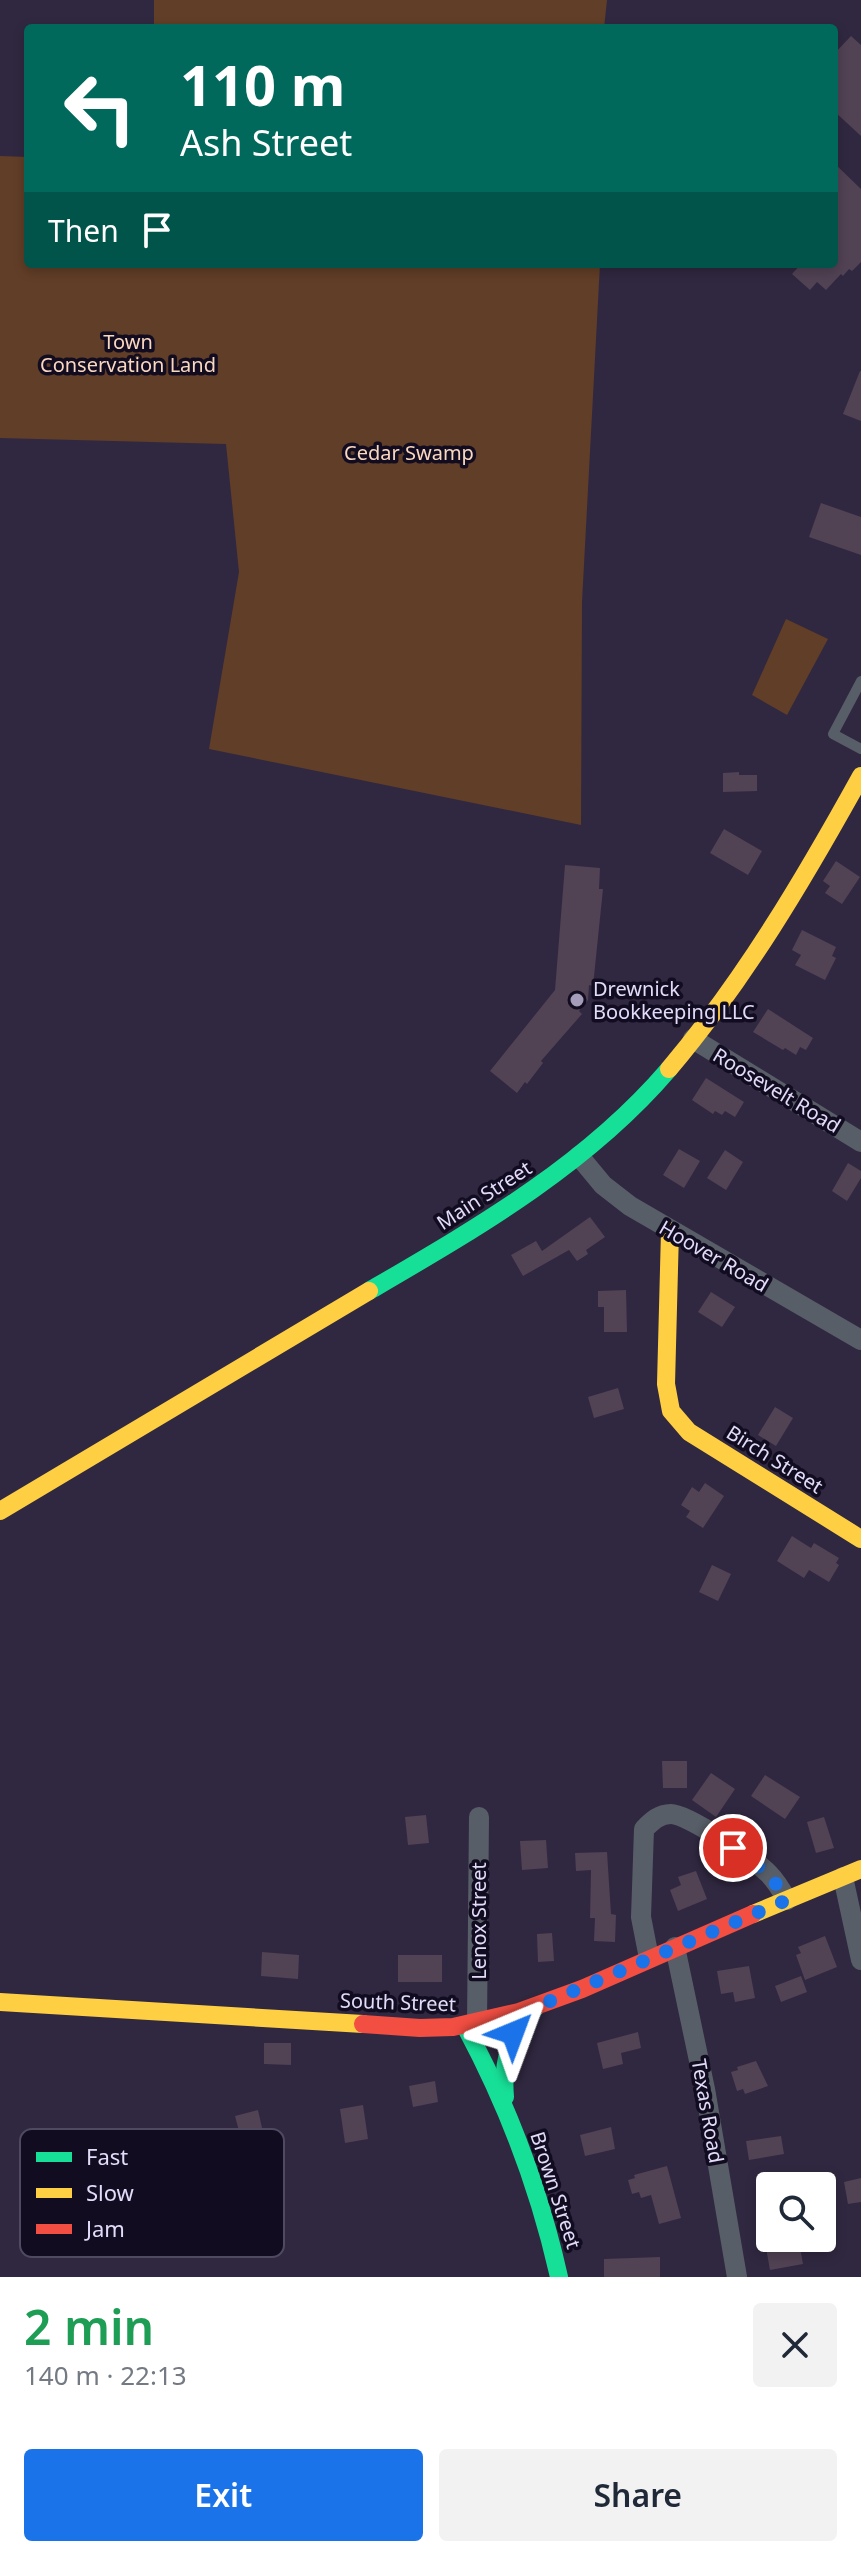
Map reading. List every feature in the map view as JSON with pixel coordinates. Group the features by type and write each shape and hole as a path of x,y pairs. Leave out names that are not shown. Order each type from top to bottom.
{"street":[{"name":"Main Street","path":"0,1511 476,1228 534,1191 579,1156 628,1112 693,1039 757,950 861,776"},
{"name":"Roosevelt Road","path":"693,1039 861,1142"},
{"name":"Hoover Road","path":"579,1156 615,1196 670,1231 861,1340"},
{"name":"Birch Street","path":"670,1231 666,1384 671,1411 689,1432 861,1539"},
{"path":"649,1958 641,1917 644,1829 661,1816 670,1814 688,1818 769,1874 787,1900"},
{"name":"Lenox Street","path":"471,2025 479,1817"},
{"name":"South Street","path":"0,2002 440,2029 471,2025 536,2007 852,1873"},
{"path":"852,1873 861,1960"},
{"name":"Texas Road","path":"675,1947 705,2089 737,2277"},
{"path":"508,2118 504,2094 505,2058 513,2033 536,2007"},
{"name":"Brown Street","path":"471,2025 540,2202 559,2277"},
{"name":"Brown Street","path":"440,2029 508,2118"}],"lane":[{"path":"861,681 833,734 861,749"}],"green space":[{"path":"154,0 607,0 604,24 154,24"},
{"name":"Cedar Swamp","path":"0,156 24,157 24,268 600,268 582,602 581,825 209,749 239,572 226,444 0,438"},
{"path":"786,619 828,639 787,715 752,695"}],"building":[{"path":"851,36 861,45 861,136 838,115 838,50"},
{"path":"838,167 861,189 861,262 852,271 849,269 843,276 841,274 826,290 817,282 810,290 792,274 797,268 838,268"},
{"path":"861,371 861,421 843,414"},
{"path":"821,503 861,517 861,555 809,537"},
{"path":"739,772 739,775 757,775 757,791 723,792 723,773"},
{"path":"724,829 762,851 748,875 710,853"},
{"path":"836,861 860,877 842,904 825,893 830,886 823,881"},
{"path":"565,865 600,868 599,889 603,889 593,986 589,985 588,1000 579,1011 582,1014 517,1093 490,1071 555,990"},
{"path":"802,930 836,947 832,956 836,958 825,980 795,965 801,955 792,950"},
{"path":"768,1009 813,1038 806,1050 800,1047 796,1055 753,1032"},
{"path":"706,1078 744,1102 735,1117 725,1111 722,1115 715,1111 713,1114 692,1100"},
{"path":"679,1149 700,1161 684,1188 663,1175"},
{"path":"725,1150 743,1162 726,1190 707,1178"},
{"path":"848,1163 861,1171 861,1178 847,1201 832,1191"},
{"path":"590,1217 605,1237 586,1250 588,1254 577,1261 569,1250 523,1276 511,1255 536,1241 542,1251"},
{"path":"626,1290 627,1332 604,1332 604,1307 598,1307 598,1291"},
{"path":"711,1292 735,1307 722,1327 698,1312"},
{"path":"618,1388 624,1409 594,1418 588,1397"},
{"path":"775,1407 793,1418 776,1446 758,1435"},
{"path":"705,1483 724,1496 703,1528 686,1517 690,1511 681,1505 692,1487 699,1492"},
{"path":"792,1536 811,1548 814,1543 839,1558 836,1563 839,1565 829,1582 809,1570 804,1578 777,1561"},
{"path":"712,1565 731,1574 718,1601 699,1592"},
{"path":"662,1761 687,1761 687,1788 663,1788"},
{"path":"711,1773 735,1789 716,1817 692,1800"},
{"path":"765,1775 800,1797 785,1819 751,1796"},
{"path":"426,1815 429,1843 408,1845 405,1817"},
{"path":"824,1817 834,1848 816,1853 807,1822"},
{"path":"546,1840 548,1868 522,1870 520,1841"},
{"path":"607,1852 611,1914 616,1915 615,1942 594,1941 595,1918 590,1918 591,1870 576,1871 575,1853"},
{"path":"696,1871 707,1899 678,1911 670,1890 681,1885 678,1877"},
{"path":"552,1933 554,1961 538,1962 537,1934"},
{"path":"825,1936 837,1967 805,1980 796,1955 801,1953 798,1947"},
{"path":"262,1952 299,1955 298,1979 261,1976"},
{"path":"398,1955 442,1955 442,1982 398,1982"},
{"path":"749,1966 755,1998 735,2002 733,1992 721,1994 717,1971"},
{"path":"801,1976 807,1992 781,2002 775,1986"},
{"path":"638,2032 641,2048 621,2053 623,2064 603,2069 597,2043"},
{"path":"264,2043 291,2043 291,2065 264,2064"},
{"path":"756,2061 768,2086 745,2094 743,2089 737,2091 731,2072"},
{"path":"435,2081 438,2102 413,2107 409,2086"},
{"path":"363,2105 368,2139 345,2143 340,2109"},
{"path":"258,2110 262,2129 238,2129 235,2116"},
{"path":"611,2127 615,2149 585,2156 580,2135"},
{"path":"781,2136 784,2154 749,2160 746,2141"},
{"path":"667,2166 681,2218 659,2224 651,2195 641,2198 639,2192 632,2194 628,2180 635,2178 634,2175"},
{"path":"861,2178 861,2202 848,2204 844,2182"},
{"path":"767,2252 801,2252 803,2264 770,2270"},
{"path":"660,2257 660,2277 604,2277 604,2259"}],"traffic: fast":[{"path":"369,1291 490,1218 567,1165 637,1104 669,1069"},
{"path":"505,2097 505,2071 510,2048 520,2027 536,2007"},
{"path":"465,2026 521,2148 559,2277"}],"traffic: slow":[{"path":"669,1069 748,964 818,853 861,776"},
{"path":"670,1231 666,1384 671,1411 689,1432 861,1539"},
{"path":"0,1511 369,1291"},
{"path":"753,1914 861,1869"},
{"path":"0,2002 363,2024"}],"traffic: jam":[{"path":"363,2024 453,2027 519,2012 582,1989 753,1914"}],"place":[{"name":"Drewnick Bookkeeping LLC","path":"577,1000"}],"route":[{"path":"513,2033 536,2007 787,1900 769,1874 733,1848"}],"park label":[{"name":"Town Conservation Land","path":"128,352"}]}
